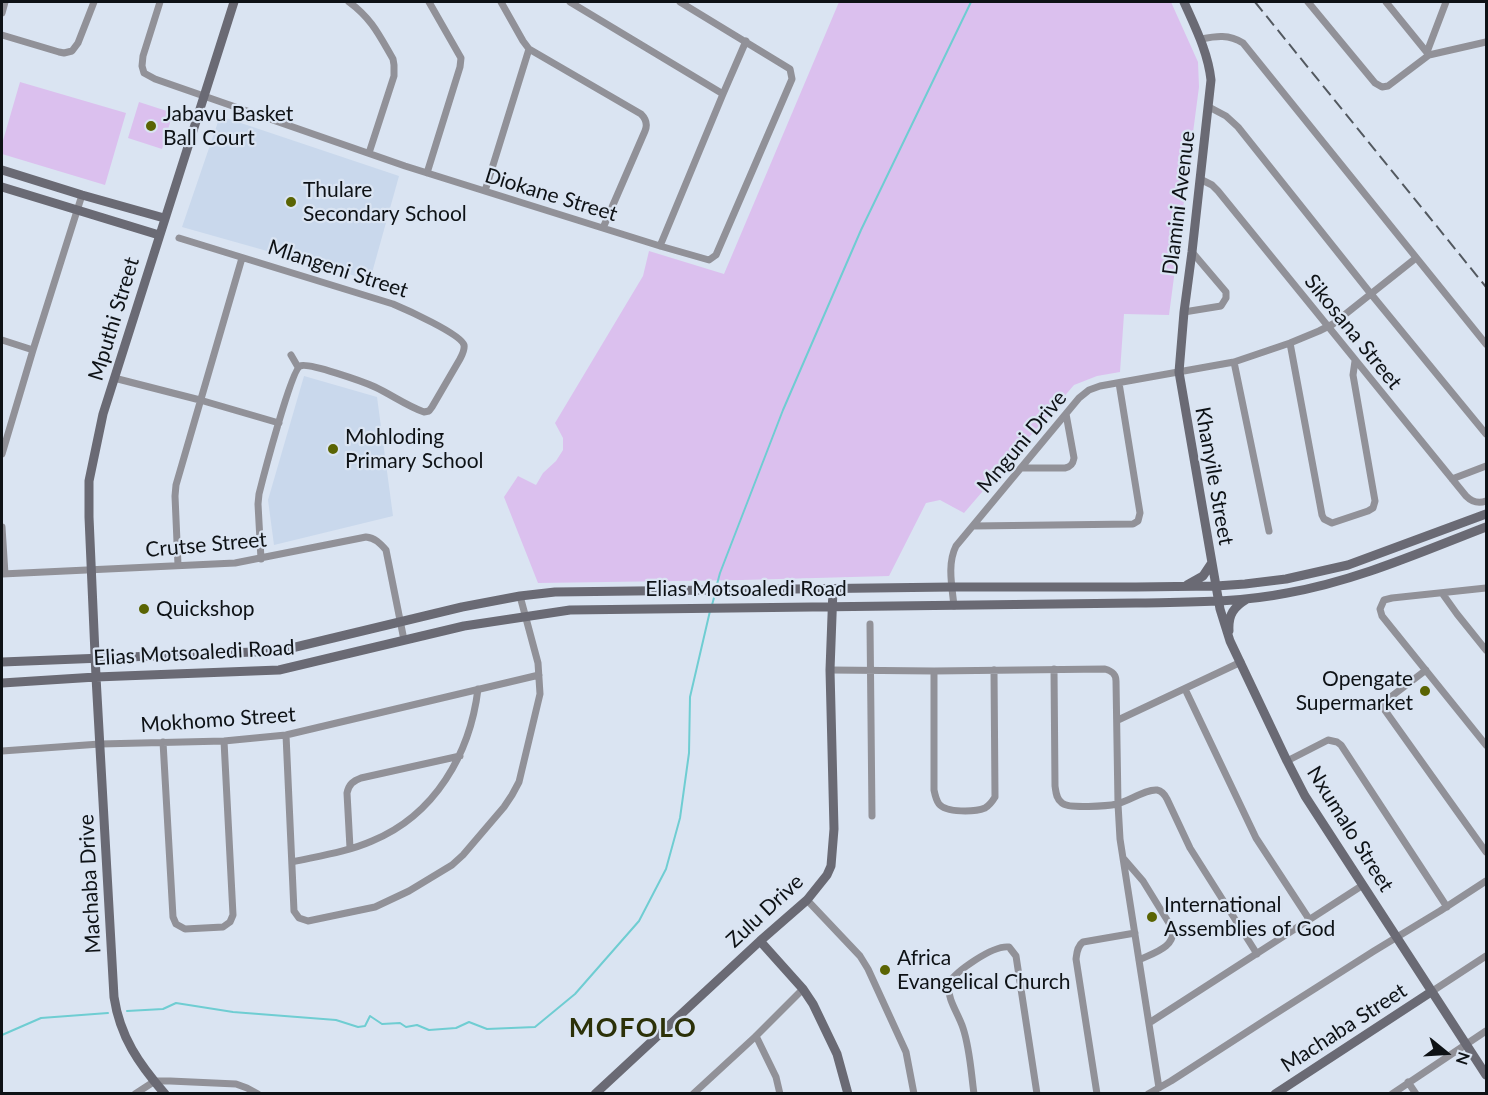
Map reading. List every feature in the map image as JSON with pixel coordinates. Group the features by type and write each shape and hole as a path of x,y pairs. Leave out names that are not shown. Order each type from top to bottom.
{"main road":[{"name":"Mputhi Street","path":"95,658 89,481 103,414 234,2"},
{"name":"Dlamini Avenue","path":"1179,372 1211,80 1210,66 1201,39 1184,2"},
{"path":"2,170 164,218"},
{"path":"2,187 159,235"},
{"name":"Khanyile Street","path":"1179,372 1216,586"},
{"name":"Elias Motsoaledi Road","path":"2,662 279,651 462,607 520,596 565,592 1216,586 1286,579 1330,570 1486,514"},
{"name":"Elias Motsoaledi Road","path":"2,683 279,670 464,626 570,610 954,606 1218,601 1250,598 1288,593 1339,581 1486,527"},
{"path":"1185,586 1203,576 1211,564"},
{"name":"Nxumalo Street","path":"1216,586 1230,641 1305,796 1486,1075"},
{"name":"Zulu Drive","path":"595,1094 807,900 827,875 831,866 834,829 830,670 833,589"},
{"path":"1230,641 1231,612 1240,603 1250,598"},
{"name":"Machaba Drive","path":"95,658 115,1003 125,1037 165,1094"},
{"path":"760,941 803,989 813,1004 837,1054 848,1094"},
{"name":"Machaba Street","path":"1275,1094 1431,992"}],"street":[{"path":"2,14 5,2"},
{"path":"2,35 59,52 72,51 78,43 94,2"},
{"name":"Diokane Street","path":"160,2 143,56 142,66 144,73 148,76 427,173 706,260 716,255 792,79 790,69 746,41"},
{"path":"349,2 362,11 370,21 393,59 394,65 394,76 369,153"},
{"path":"427,173 461,63 459,53 429,2"},
{"path":"501,2 529,48 645,118 647,123 645,131 603,228"},
{"path":"570,2 723,94"},
{"path":"660,246 746,41 680,2"},
{"path":"1308,2 1379,86 1387,87 1428,53 1486,42"},
{"path":"1386,2 1428,53"},
{"path":"1428,53 1446,2"},
{"path":"1201,39 1222,36 1243,44 1486,344"},
{"path":"485,191 529,48"},
{"path":"1209,106 1226,116 1238,127 1486,434"},
{"name":"Sikosana Street","path":"1200,179 1218,191 1468,498 1484,502"},
{"path":"2,454 82,195"},
{"name":"Mlangeni Street","path":"179,238 404,309 459,339 464,345 460,359 432,407 429,411 424,412 365,383 313,366 298,367"},
{"path":"1184,312 1221,306 1227,298 1226,292 1192,252"},
{"path":"178,565 176,485 242,258"},
{"name":"Mnguni Drive","path":"954,606 951,563 956,546 1079,398 1089,390 1100,386 1234,362 1290,343 1328,327 1416,258"},
{"path":"2,340 33,350"},
{"path":"1290,343 1322,515 1324,519 1332,523 1368,511 1373,508 1376,501 1353,380 1355,361"},
{"path":"261,559 259,494 293,377 298,367 291,355"},
{"path":"1234,362 1269,531"},
{"path":"114,378 279,423"},
{"path":"973,526 1133,524 1138,521 1140,513 1119,383"},
{"path":"1022,468 1068,468 1072,464 1074,458 1066,414"},
{"path":"1452,479 1486,466"},
{"path":"2,527 3,574"},
{"name":"Crutse Street","path":"3,574 235,563 370,537 386,550 404,640"},
{"path":"1486,588 1388,598 1381,605 1381,613 1486,745"},
{"path":"1442,593 1486,650"},
{"path":"286,735 294,911 299,918 308,921 375,907 409,891 452,865 463,855 504,807 519,782 539,700 538,663 520,596"},
{"path":"870,624 872,816"},
{"path":"1118,720 1241,662"},
{"path":"1054,669 1055,786 1060,802 1067,806 1077,807 1118,804 1159,790 1165,795 1190,848 1257,954"},
{"path":"830,670 1105,669 1115,675 1120,839 1159,1088"},
{"path":"934,671 934,790 936,798 938,804 947,809 978,810 987,807 995,797 994,670"},
{"path":"1426,670 1388,699 1384,709 1486,852"},
{"name":"Mokhomo Street","path":"2,750 100,744 224,741 286,735 539,675"},
{"path":"292,862 350,849 373,841 396,829 421,810 439,791 463,749 472,723 477,689"},
{"path":"1185,689 1256,838 1309,920"},
{"path":"1287,760 1329,740 1341,745 1447,907"},
{"path":"163,742 174,921 185,929 223,927 230,922 233,915 224,741"},
{"path":"350,849 347,793 352,782 381,773 459,756"},
{"path":"1123,858 1143,881 1173,932 1171,942 1166,947 1139,960"},
{"path":"1148,1094 1486,881"},
{"path":"1149,1023 1363,885"},
{"path":"807,900 860,956 868,969 906,1052 914,1094"},
{"path":"1097,1094 1076,959 1077,951 1083,942 1135,933"},
{"path":"974,1094 965,1036 950,999 948,984 957,974 988,952 1004,946 1009,947 1016,956 1037,1094"},
{"path":"1431,992 1486,956"},
{"path":"693,1094 803,989"},
{"path":"1392,1094 1486,1031"},
{"path":"756,1036 776,1077 780,1094"},
{"path":"135,1094 155,1081 170,1080 236,1084 258,1094"},
{"path":"1408,1083 1416,1094"}],"shaded area":[{"path":"839,2 1171,2 1198,62 1199,87 1169,315 1124,314 1120,372 1097,376 1074,385 964,513 940,500 926,503 889,576 538,583 504,497 518,476 536,485 563,450 563,438 555,423 643,276 649,251 724,274"},
{"path":"20,82 126,113 105,185 2,154 2,144"},
{"name":"Jabavu Basket Ball Court","path":"139,102 173,113 162,149 128,138"},
{"name":"Thulare Secondary School","path":"220,116 399,176 370,280 182,227"},
{"name":"Mohloding Primary School","path":"304,376 377,397 393,516 274,545 268,500"}],"waterway":[{"path":"716,588 783,410 861,230 971,2"},
{"path":"712,605 715,594"},
{"path":"127,1011 163,1009 176,1003 233,1012 336,1020 358,1027 365,1026 370,1016 382,1024 400,1023 406,1027 417,1025 429,1030 456,1028 469,1022 487,1029 535,1027 575,994 639,921 666,869 680,818 689,753 690,697 710,611"},
{"path":"2,1035 41,1018 108,1013"}],"railway":[{"path":"1255,2 1486,287"}],"place":[{"name":"Jabavu Basket Ball Court","path":"151,126"},
{"name":"Thulare Secondary School","path":"291,202"},
{"name":"Mohloding Primary School","path":"333,449"},
{"name":"Quickshop","path":"144,609"},
{"name":"Opengate Supermarket","path":"1425,691"},
{"name":"International Assemblies of God","path":"1152,917"},
{"name":"Africa Evangelical Church","path":"885,970"}],"district":[{"name":"MOFOLO","path":"633,1028"}]}
